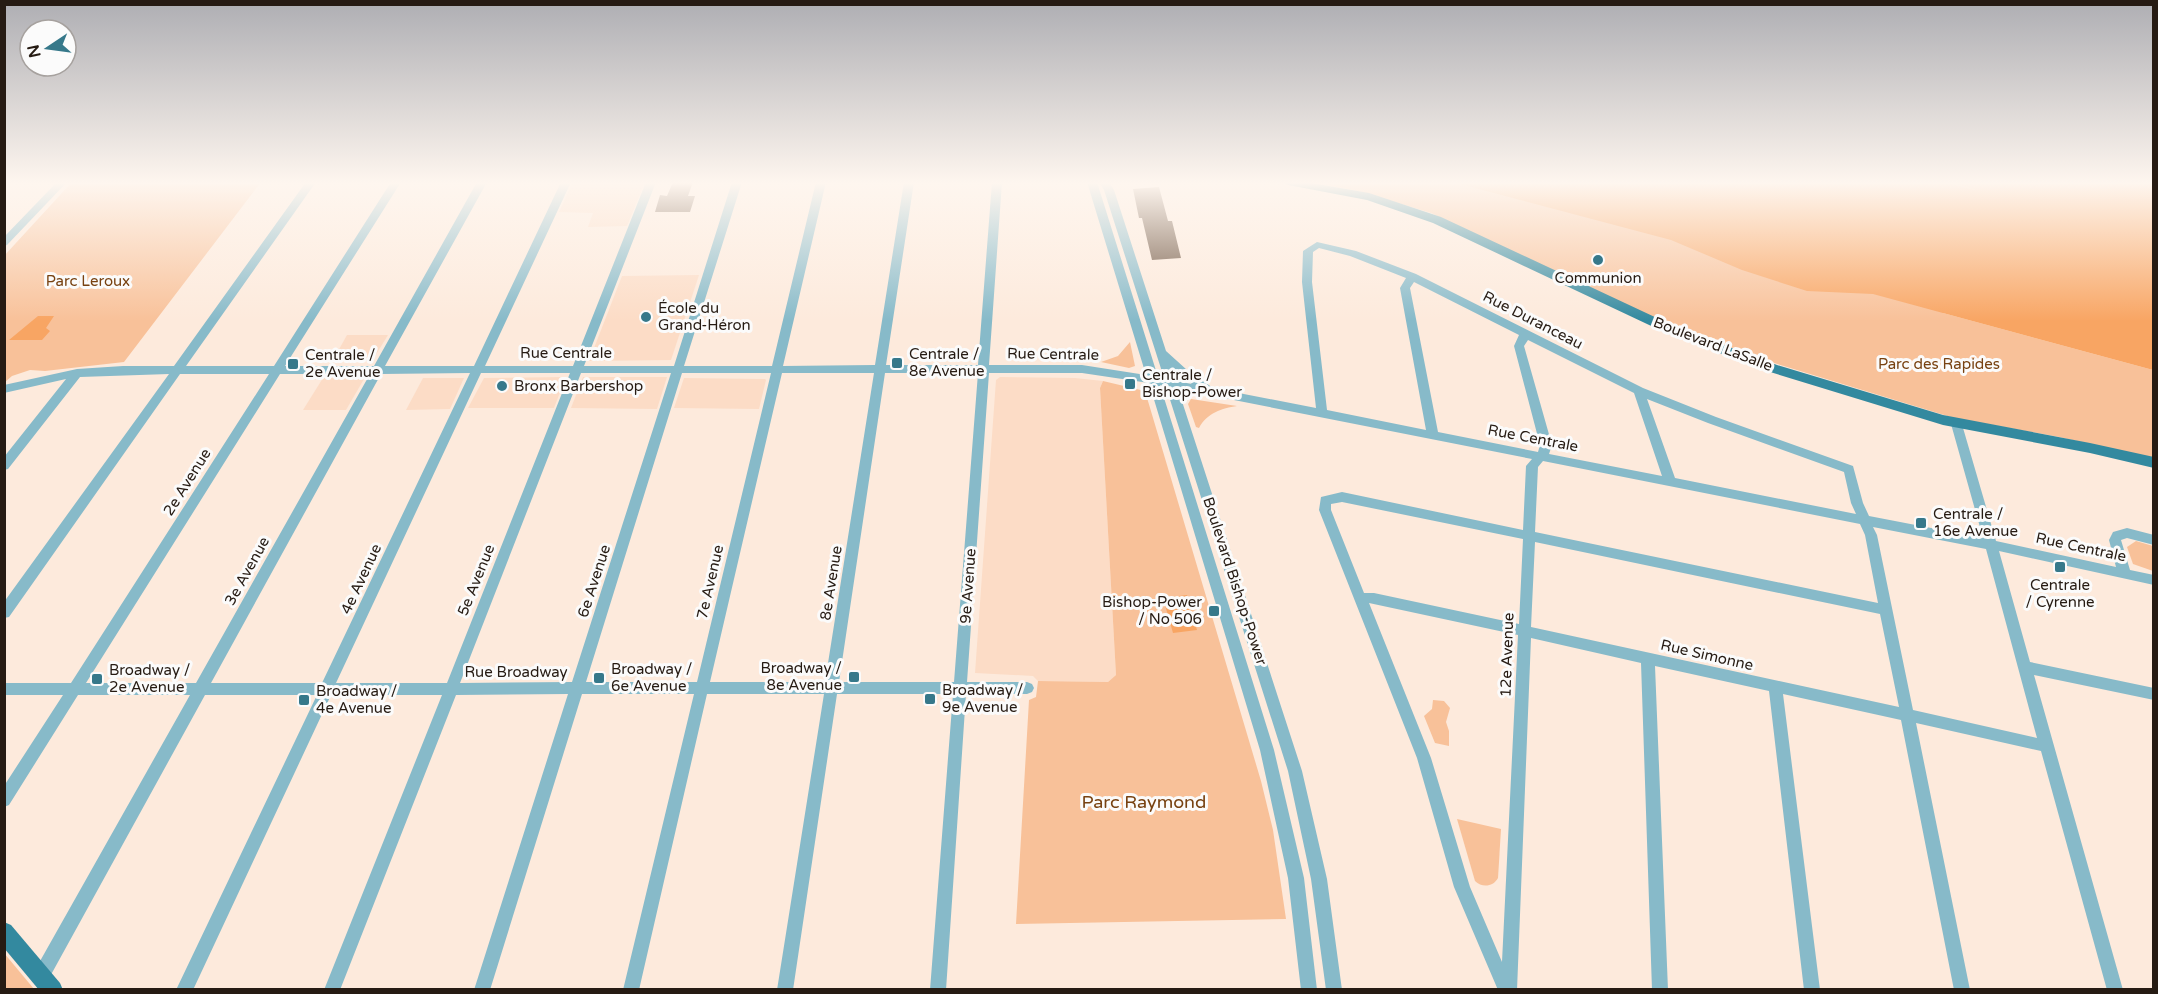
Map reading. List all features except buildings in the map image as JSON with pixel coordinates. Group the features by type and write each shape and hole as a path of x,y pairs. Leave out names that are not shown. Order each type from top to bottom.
{"main road":[{"name":"Boulevard LaSalle","path":"1454,228 1700,342 1913,412 2154,463"},
{"path":"4,932 47,983"}],"street":[{"path":"4,243 18,228"},
{"path":"4,613 278,228"},
{"name":"2e Avenue","path":"4,800 367,228"},
{"name":"3e Avenue","path":"47,983 201,689 456,228"},
{"name":"4e Avenue","path":"184,990 544,228"},
{"name":"5e Avenue","path":"332,990 633,228"},
{"name":"6e Avenue","path":"482,990 722,228"},
{"name":"7e Avenue","path":"631,990 810,228"},
{"name":"8e Avenue","path":"785,990 902,228"},
{"name":"9e Avenue","path":"938,990 994,228"},
{"name":"Boulevard Bishop-Power","path":"1105,228 1270,760 1296,878 1309,990"},
{"name":"Boulevard Bishop-Power","path":"1122,228 1295,771 1319,879 1334,990"},
{"name":"Rue Duranceau","path":"1322,414 1307,282 1310,248 1322,245 1341,249 1412,276 1640,391 1712,420 1849,469 1857,503 1865,520"},
{"path":"1412,276 1405,288 1433,436"},
{"name":"12e Avenue","path":"1508,990 1532,466 1546,445 1518,344 1526,333"},
{"path":"1159,348 1183,373 1221,395"},
{"name":"Rue Centrale","path":"4,389 77,373 177,370 1082,369 1152,380 1865,520 2154,580"},
{"path":"4,466 77,373"},
{"path":"1640,391 1670,482"},
{"path":"1957,423 2115,990"},
{"path":"1508,990 1462,887 1424,758 1324,506 1327,498 1342,497 1886,610"},
{"path":"1865,520 1871,535 1962,990"},
{"path":"2124,572 2115,540 2116,535 2127,533 2154,540"},
{"name":"Rue Simonne","path":"1361,598 1374,598 2047,746"},
{"path":"1648,659 1660,990"},
{"path":"2025,667 2154,694"},
{"path":"1775,687 1812,990"},
{"name":"Rue Broadway","path":"4,689 1027,688"}],"shaded area":[{"path":"1627,228 2153,228 2153,370 1873,294 1807,291 1742,270 1671,240"},
{"name":"École du Grand-Héron","path":"699,275 671,360 589,361 622,276"},
{"path":"38,316 54,316 46,328 50,331 42,340 9,340"},
{"path":"347,335 388,335 372,361 332,362"},
{"path":"361,377 364,379 346,410 303,410 323,378"},
{"path":"566,377 554,408 468,408 484,378"},
{"path":"583,377 667,377 657,409 571,408"},
{"path":"1000,377 1075,378 1103,381 1100,388 1116,675 1108,682 1038,681 1033,676 975,673 996,380"},
{"path":"423,378 464,378 450,409 406,410"},
{"path":"684,378 766,380 759,409 674,408"},
{"path":"1187,595 1197,630 1173,633 1163,598"}],"green space":[{"name":"Parc Leroux","path":"29,228 226,228 124,362 45,371 30,370 12,376 5,382 4,256"},
{"name":"Parc des Rapides","path":"1464,228 2079,228 1943,313 2153,370 2153,458 2059,437 1954,418 1748,355 1644,313"},
{"path":"1130,342 1135,366 1129,368 1101,362 1118,356"},
{"name":"Parc Raymond","path":"1103,381 1145,391 1261,781 1273,830 1286,919 1016,924 1029,700 1036,697 1038,681 1108,682 1116,675 1100,388"},
{"path":"1191,399 1237,406 1215,412 1199,428 1196,427 1188,404"},
{"path":"2136,541 2153,546 2153,571 2133,564 2127,547"},
{"path":"1433,700 1444,701 1450,708 1446,722 1449,731 1449,746 1435,743 1424,716 1432,709"},
{"path":"1457,819 1501,829 1498,878 1490,885 1484,886 1475,881"},
{"path":"4,953 34,989 5,989"}],"place":[{"name":"Communion","path":"1598,260"},
{"name":"École du Grand-Héron","path":"646,317"},
{"name":"Centrale / 8e Avenue","path":"897,363"},
{"name":"Centrale / 2e Avenue","path":"293,364"},
{"name":"Centrale / Bishop-Power","path":"1130,384"},
{"name":"Bronx Barbershop","path":"502,386"},
{"name":"Centrale / 16e Avenue","path":"1921,523"},
{"name":"Centrale / Cyrenne","path":"2060,567"},
{"name":"Bishop-Power / No 506","path":"1214,611"},
{"name":"Broadway / 8e Avenue","path":"854,677"},
{"name":"Broadway / 6e Avenue","path":"599,678"},
{"name":"Broadway / 2e Avenue","path":"97,679"},
{"name":"Broadway / 9e Avenue","path":"930,699"},
{"name":"Broadway / 4e Avenue","path":"304,700"}]}
